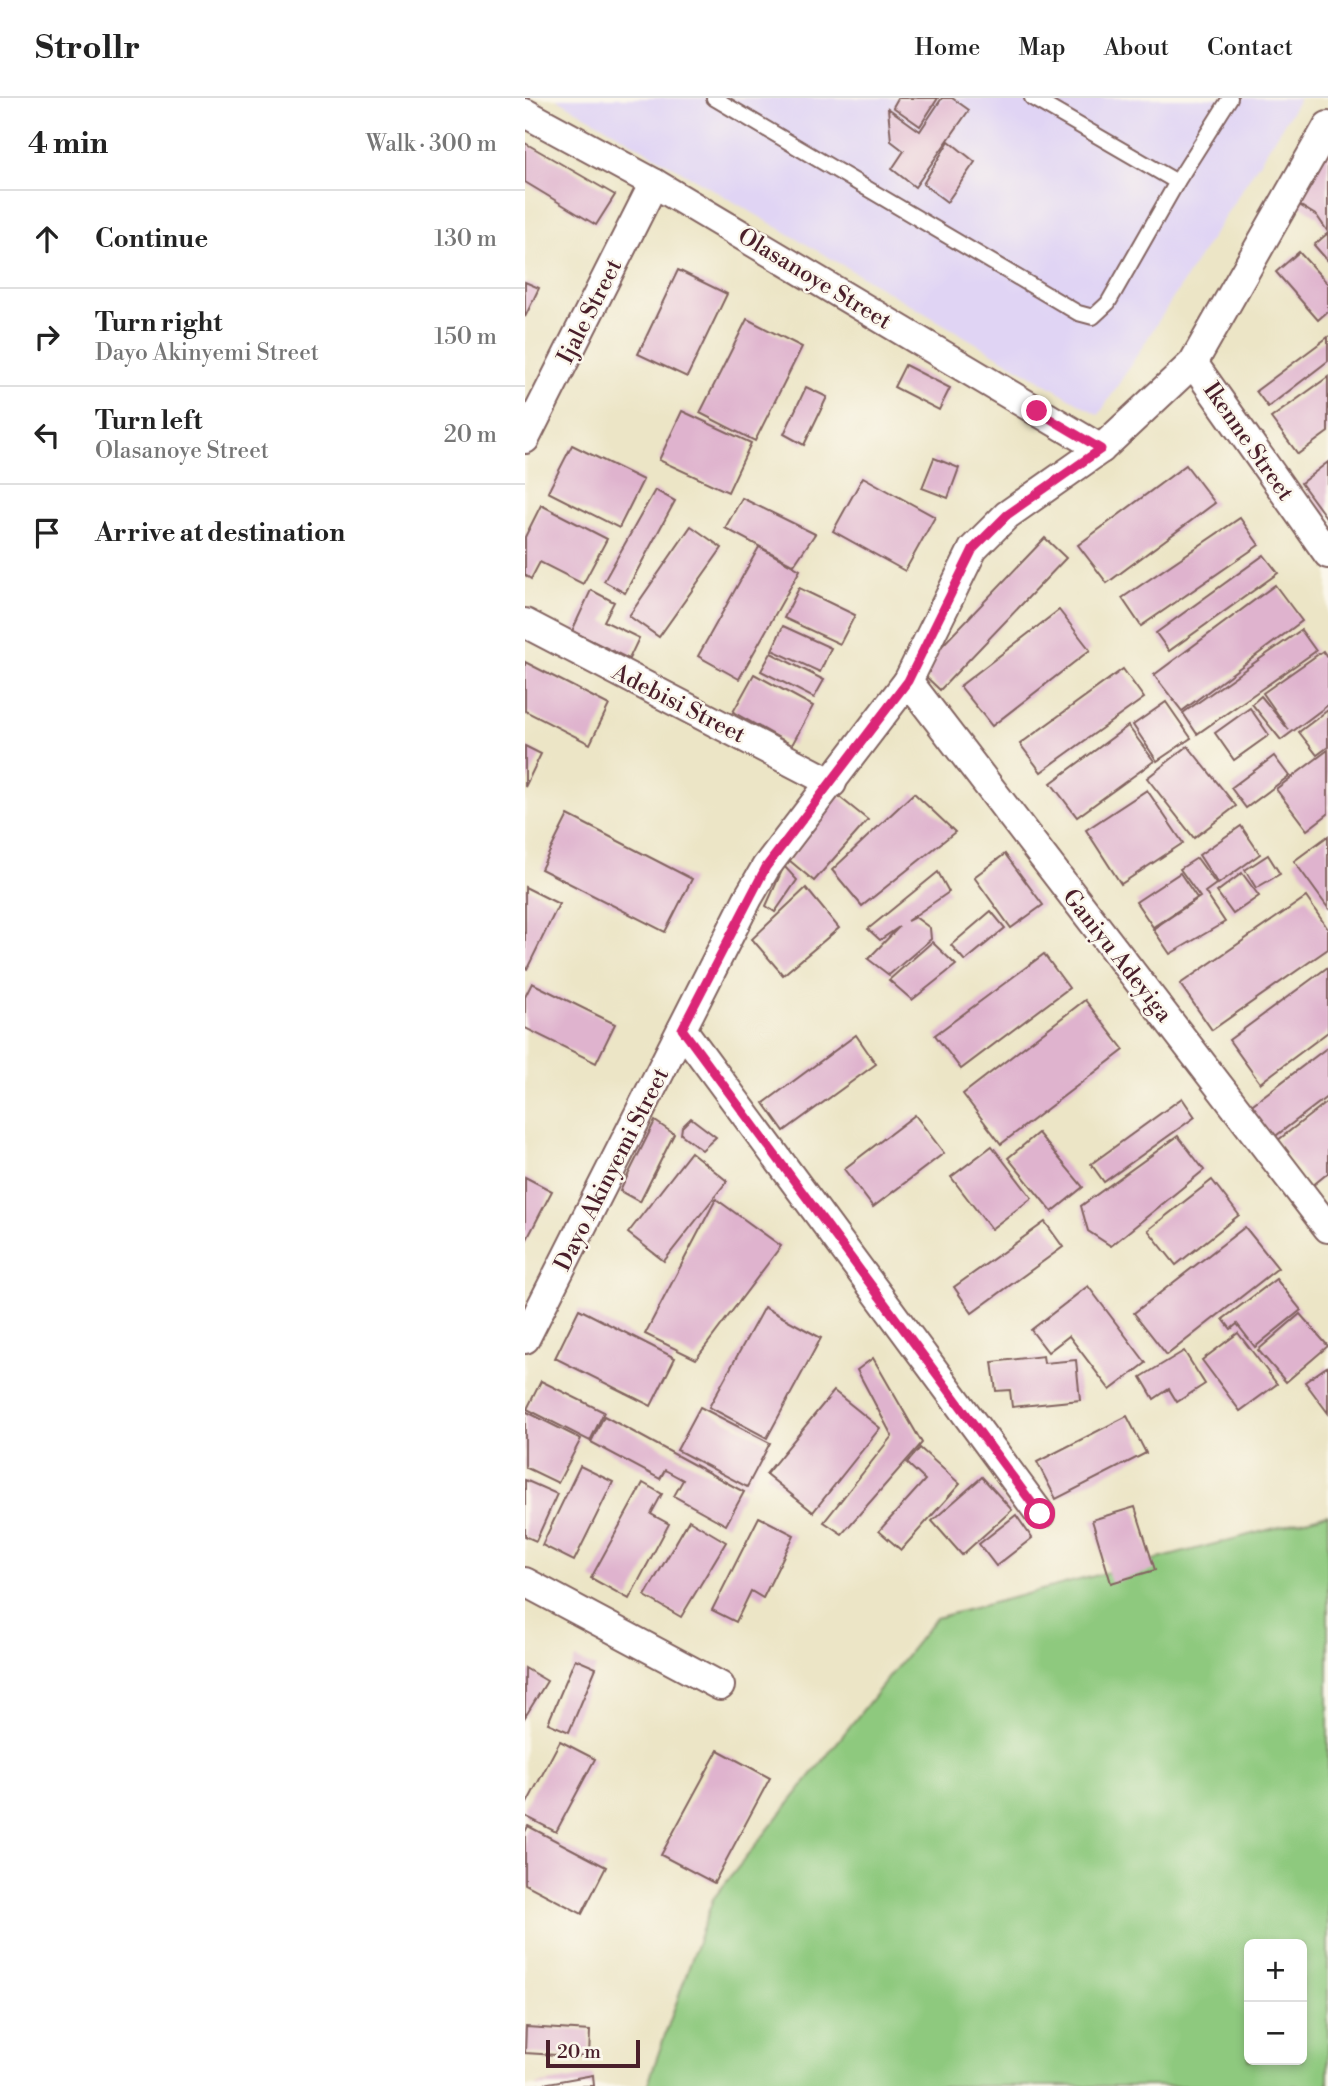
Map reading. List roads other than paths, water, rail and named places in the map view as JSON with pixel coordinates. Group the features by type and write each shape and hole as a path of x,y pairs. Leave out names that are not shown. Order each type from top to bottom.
{"street":[{"name":"Olasanoye Street","path":"525,113 653,183 1101,449"},
{"name":"Dayo Akinyemi Street","path":"525,1339 532,1308 766,867 908,681 973,549 1007,515 1101,449 1193,363 1328,126"},
{"name":"Ijale Street","path":"525,439 653,183"},
{"name":"Ikenne Street","path":"1193,363 1328,554"},
{"name":"Adebisi Street","path":"525,623 832,783"},
{"name":"Ganiyu Adeyiga","path":"908,681 1328,1228"},
{"path":"682,1029 1040,1514"},
{"path":"525,1582 720,1686"}],"lane":[{"path":"714,98 1078,313 1093,317 1108,303 1177,181 1230,98"},
{"path":"1032,98 1177,181"}]}
